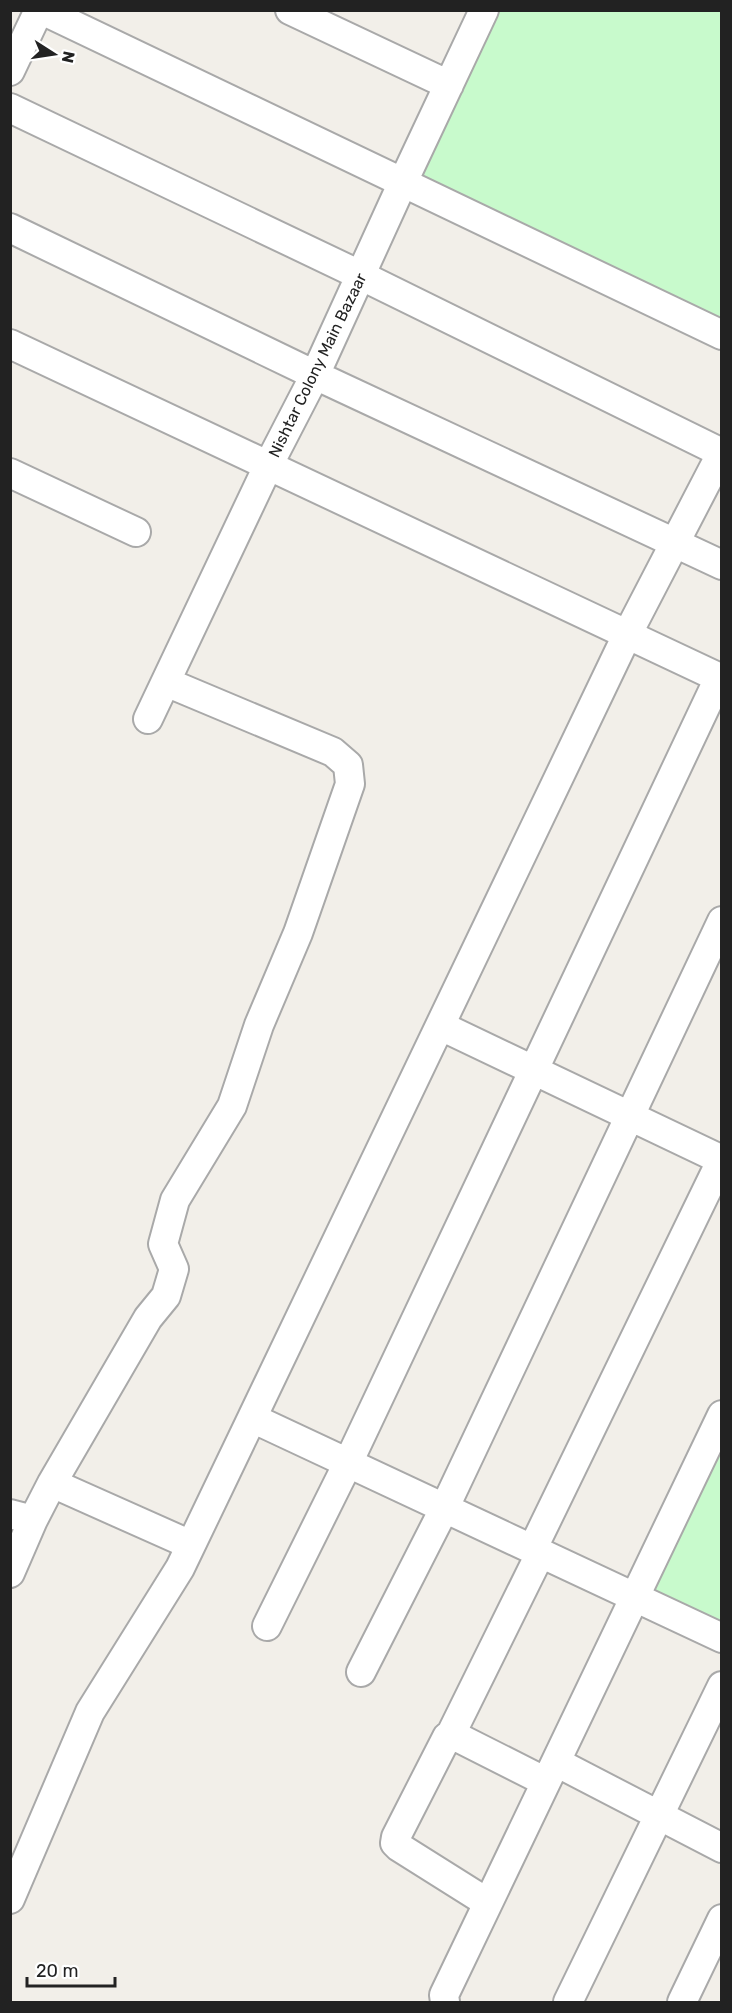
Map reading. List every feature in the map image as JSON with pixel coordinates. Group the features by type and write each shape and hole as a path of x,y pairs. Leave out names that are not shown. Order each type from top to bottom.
{"street":[{"path":"10,71 41,10 722,335"},
{"path":"290,10 449,85"},
{"name":"Nishtar Colony Main Bazaar","path":"148,719 269,464 315,375 484,10"},
{"path":"10,108 360,275 721,453 627,635 180,1568 90,1712 10,1899"},
{"path":"10,228 315,375 722,565"},
{"path":"10,344 269,464 720,679 348,1463 267,1626"},
{"path":"10,473 136,532"},
{"path":"10,1573 22,1517 52,1483 148,1318 166,1296 174,1269 163,1244 175,1200 232,1106 259,1025 298,933 350,784 348,765 333,752 166,682"},
{"path":"361,1672 444,1509 722,921"},
{"path":"441,1026 721,1160 451,1734 447,1737 396,1837 395,1843 399,1847 488,1904"},
{"path":"444,2002 444,1995 722,1415"},
{"path":"252,1418 634,1599 722,1638"},
{"path":"52,1483 191,1545"},
{"path":"568,2002 722,1686"},
{"path":"451,1734 658,1815 722,1848"},
{"path":"682,2002 722,1919"}],"green space":[{"path":"484,11 721,11 721,335 403,182"},
{"path":"721,1415 721,1638 634,1599"}]}
